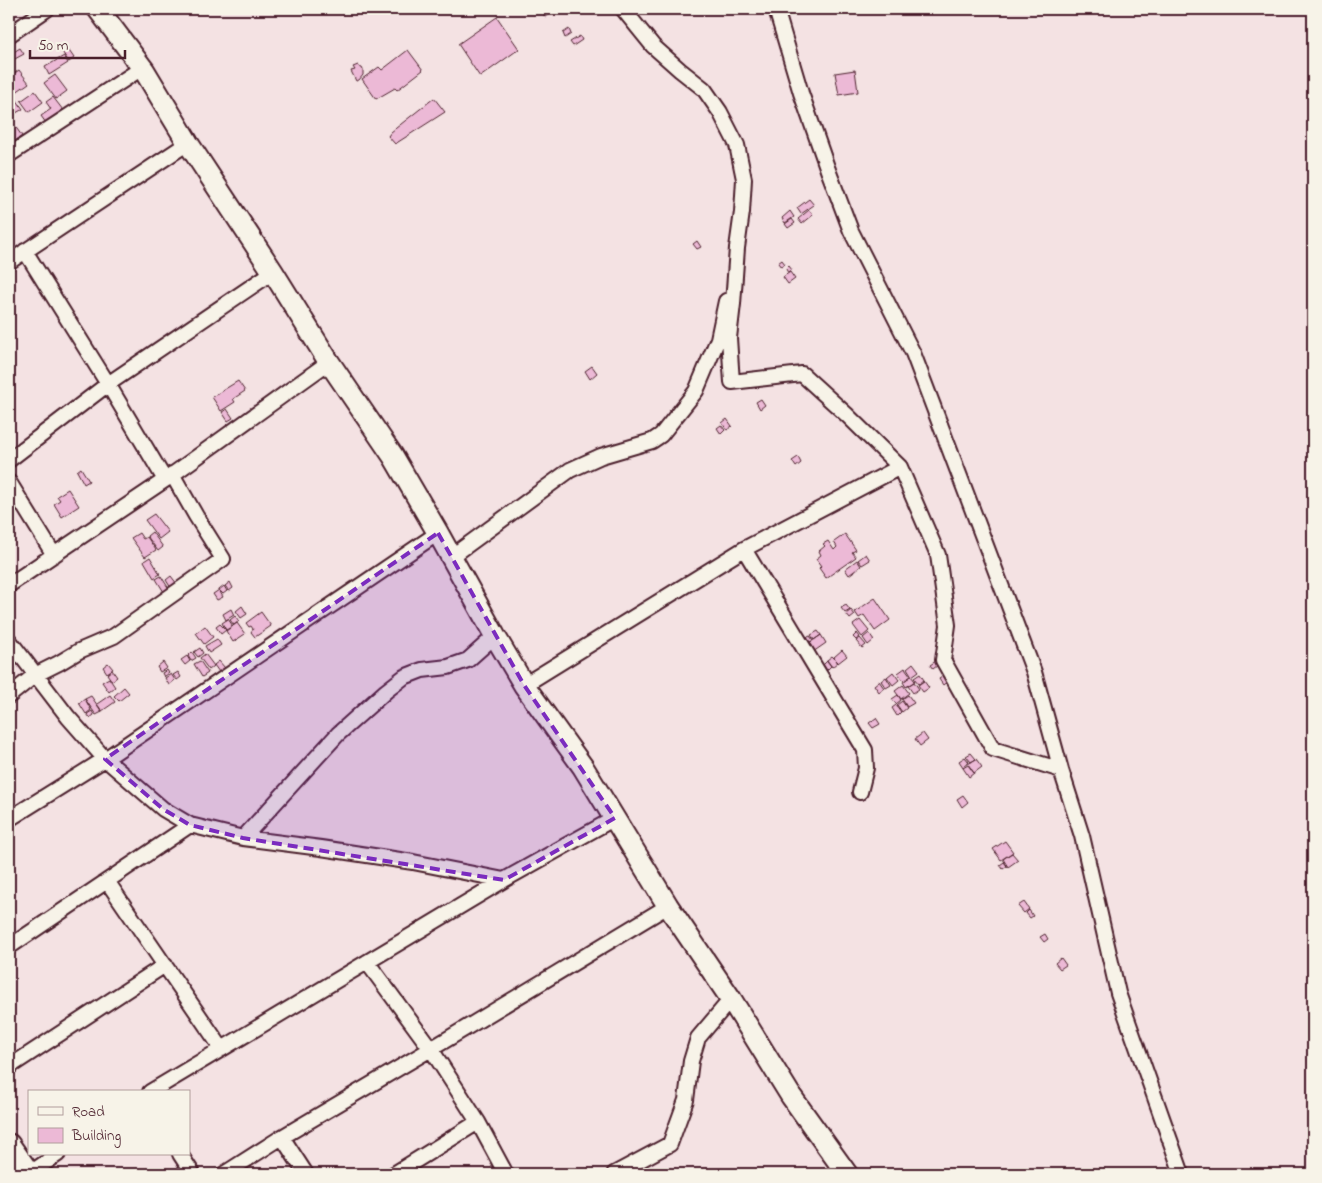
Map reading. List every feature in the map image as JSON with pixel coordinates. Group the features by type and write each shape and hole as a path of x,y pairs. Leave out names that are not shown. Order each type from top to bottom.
{"street":[{"path":"9,35 47,9"},
{"path":"98,9 142,68 329,362 393,456 524,685 583,767 668,906 731,999 792,1096 847,1174"},
{"path":"622,9 653,46 704,89 720,112 737,145 744,179 730,338 732,382 802,374 900,467 938,555 948,625 943,660 993,749 1061,770"},
{"path":"776,9 804,102 851,231 913,353 1034,672 1061,770 1082,836 1118,993 1182,1174"},
{"path":"9,155 142,68"},
{"path":"9,262 188,143"},
{"path":"451,557 570,470 601,456 652,441 661,436 696,390 718,339 737,248"},
{"path":"9,696 35,675 79,651 114,636 223,559 108,384 25,251"},
{"path":"9,460 108,384 273,272"},
{"path":"9,585 169,477 329,362"},
{"path":"524,685 744,549 900,467"},
{"path":"9,482 54,555"},
{"path":"9,819 105,759 438,534"},
{"path":"744,549 865,750 866,768 860,792"},
{"path":"243,838 338,734 392,686 404,677 422,670 448,667 468,660 495,636"},
{"path":"9,640 68,717 105,759 163,809 190,825 243,838 413,862 504,880"},
{"path":"153,1090 504,880 615,818"},
{"path":"9,947 190,825"},
{"path":"107,881 222,1049"},
{"path":"224,1174 282,1137 668,906"},
{"path":"367,962 431,1049 478,1122 506,1174"},
{"path":"9,1067 165,965"},
{"path":"614,1174 670,1144 686,1100 691,1061 698,1038 731,999"},
{"path":"394,1174 478,1122"},
{"path":"282,1137 306,1174"},
{"path":"9,1144 29,1174 55,1156"},
{"path":"181,1156 193,1174"}],"highlighted area":[{"path":"438,533 524,685 615,818 504,880 243,838 190,825 163,809 105,759"}],"building":[{"path":"542,9 545,9 549,14 545,17"},
{"path":"497,17 519,49 480,77 458,44"},
{"path":"569,29 571,34 565,38 563,33"},
{"path":"580,36 582,40 573,46 570,42"},
{"path":"65,45 74,58 69,62 60,49"},
{"path":"20,48 24,54 11,61 9,55"},
{"path":"408,50 423,70 397,90 395,88 376,99 362,79 379,67 382,70"},
{"path":"64,56 68,63 49,75 45,67"},
{"path":"358,65 363,70 363,75 356,81 351,71 355,70 353,67"},
{"path":"19,70 29,83 9,97 9,77"},
{"path":"855,70 858,92 839,95 835,73"},
{"path":"55,75 67,91 56,99 44,83"},
{"path":"35,91 43,102 29,112 21,101"},
{"path":"53,97 63,110 46,123 41,116 51,109 46,102"},
{"path":"434,98 445,112 395,144 388,136 391,132"},
{"path":"16,99 23,109 9,117 9,103"},
{"path":"12,122 22,136 9,145 9,124"},
{"path":"809,199 814,205 801,214 797,208"},
{"path":"809,210 813,215 802,224 798,219"},
{"path":"790,211 794,217 785,223 782,218"},
{"path":"792,219 795,223 788,228 785,224"},
{"path":"697,241 701,247 697,249 693,244"},
{"path":"782,260 785,264 781,267 778,263"},
{"path":"789,266 792,270 788,273 786,269"},
{"path":"790,272 795,279 788,284 783,277"},
{"path":"592,366 597,373 590,379 585,371"},
{"path":"238,381 245,391 233,399 235,402 221,411 212,397"},
{"path":"761,399 765,405 760,409 756,402"},
{"path":"227,409 233,418 228,421 222,412"},
{"path":"727,419 732,426 727,430 722,423"},
{"path":"721,425 725,430 721,434 717,428"},
{"path":"798,457 801,463 796,467 792,461"},
{"path":"81,468 89,481 84,484 77,471"},
{"path":"68,489 79,506 62,517 54,504 60,500 57,496"},
{"path":"154,514 168,532 159,539 145,520"},
{"path":"152,532 163,547 158,551 147,536"},
{"path":"139,533 143,539 147,537 156,550 145,557 131,538"},
{"path":"845,534 856,550 852,552 856,557 826,578 819,568 821,566 816,559 821,555 819,551 825,546 823,544 828,541 834,550 837,547 834,542"},
{"path":"866,554 870,560 862,565 858,560"},
{"path":"150,557 160,574 154,578 144,561"},
{"path":"857,560 861,566 849,575 845,569"},
{"path":"161,576 169,589 164,592 156,579"},
{"path":"171,576 177,584 171,588 166,580"},
{"path":"230,582 233,588 229,591 225,586"},
{"path":"224,586 227,591 223,594 219,590"},
{"path":"219,590 223,597 217,600 213,594"},
{"path":"875,598 890,620 875,631 864,615 859,618 855,612"},
{"path":"846,605 850,610 845,613 841,608"},
{"path":"242,606 247,614 241,618 236,611"},
{"path":"231,609 234,615 226,620 223,614"},
{"path":"851,610 855,615 850,619 846,614"},
{"path":"261,612 271,626 255,637 251,632 253,629 246,623"},
{"path":"235,616 239,621 234,625 230,620"},
{"path":"228,619 233,626 226,630 222,623"},
{"path":"860,620 869,631 862,637 853,625"},
{"path":"237,623 245,634 233,642 226,631"},
{"path":"220,624 226,630 221,634 216,627"},
{"path":"205,626 213,637 204,644 196,633"},
{"path":"818,631 821,635 814,640 811,635"},
{"path":"857,633 860,637 856,640 853,637"},
{"path":"869,633 874,640 868,645 863,638"},
{"path":"821,635 826,643 813,652 808,644"},
{"path":"810,636 813,640 807,644 804,639"},
{"path":"860,638 866,645 862,648 856,641"},
{"path":"217,639 221,645 209,653 205,646"},
{"path":"200,648 203,653 198,657 194,652"},
{"path":"842,650 847,656 838,663 834,657"},
{"path":"192,652 196,658 191,661 188,656"},
{"path":"205,654 214,666 209,670 200,658"},
{"path":"187,656 190,661 185,665 181,660"},
{"path":"832,656 838,662 832,667 827,660"},
{"path":"200,661 208,673 202,677 194,664"},
{"path":"219,661 225,668 219,672 214,665"},
{"path":"827,661 831,666 826,671 822,666"},
{"path":"936,661 938,665 933,669 930,665"},
{"path":"163,662 167,668 160,672 157,667"},
{"path":"108,663 113,669 107,673 103,667"},
{"path":"913,663 919,671 912,676 907,668"},
{"path":"905,668 911,676 904,681 898,673"},
{"path":"112,670 117,677 112,681 107,674"},
{"path":"167,670 169,673 164,677 162,673"},
{"path":"178,672 181,677 177,680 173,675"},
{"path":"893,672 899,680 893,685 887,677"},
{"path":"171,674 175,680 169,685 165,678"},
{"path":"920,674 924,680 919,684 914,678"},
{"path":"945,675 949,680 943,685 939,679"},
{"path":"911,676 915,681 906,687 903,682"},
{"path":"886,677 891,685 886,688 881,681"},
{"path":"109,678 115,687 109,692 102,682"},
{"path":"879,681 884,688 879,692 874,685"},
{"path":"924,681 929,688 923,692 918,685"},
{"path":"914,682 919,689 913,693 908,686"},
{"path":"903,685 909,693 901,699 895,691"},
{"path":"124,687 129,693 119,701 114,696"},
{"path":"110,695 115,702 102,711 97,704"},
{"path":"898,695 901,700 896,704 892,699"},
{"path":"908,695 914,703 907,707 902,699"},
{"path":"91,696 102,712 96,715 85,699"},
{"path":"85,699 91,710 86,714 79,703"},
{"path":"902,701 907,708 902,712 897,705"},
{"path":"896,705 901,712 897,716 892,708"},
{"path":"92,711 94,715 90,718 87,714"},
{"path":"876,718 880,724 873,728 869,723"},
{"path":"923,733 928,740 920,746 915,739"},
{"path":"971,753 976,759 971,762 966,756"},
{"path":"965,757 969,762 963,767 959,761"},
{"path":"976,759 982,767 974,773 968,764"},
{"path":"968,765 974,773 969,777 963,768"},
{"path":"963,795 968,802 962,807 957,799"},
{"path":"1005,841 1013,852 1001,860 993,849"},
{"path":"1012,853 1018,860 1008,867 1003,859"},
{"path":"1004,862 1007,866 1003,869 1000,865"},
{"path":"1024,902 1029,909 1024,913 1018,906"},
{"path":"1029,910 1033,916 1030,918 1026,913"},
{"path":"1045,934 1048,939 1044,942 1040,937"},
{"path":"1061,958 1066,965 1060,969 1055,963"}]}
